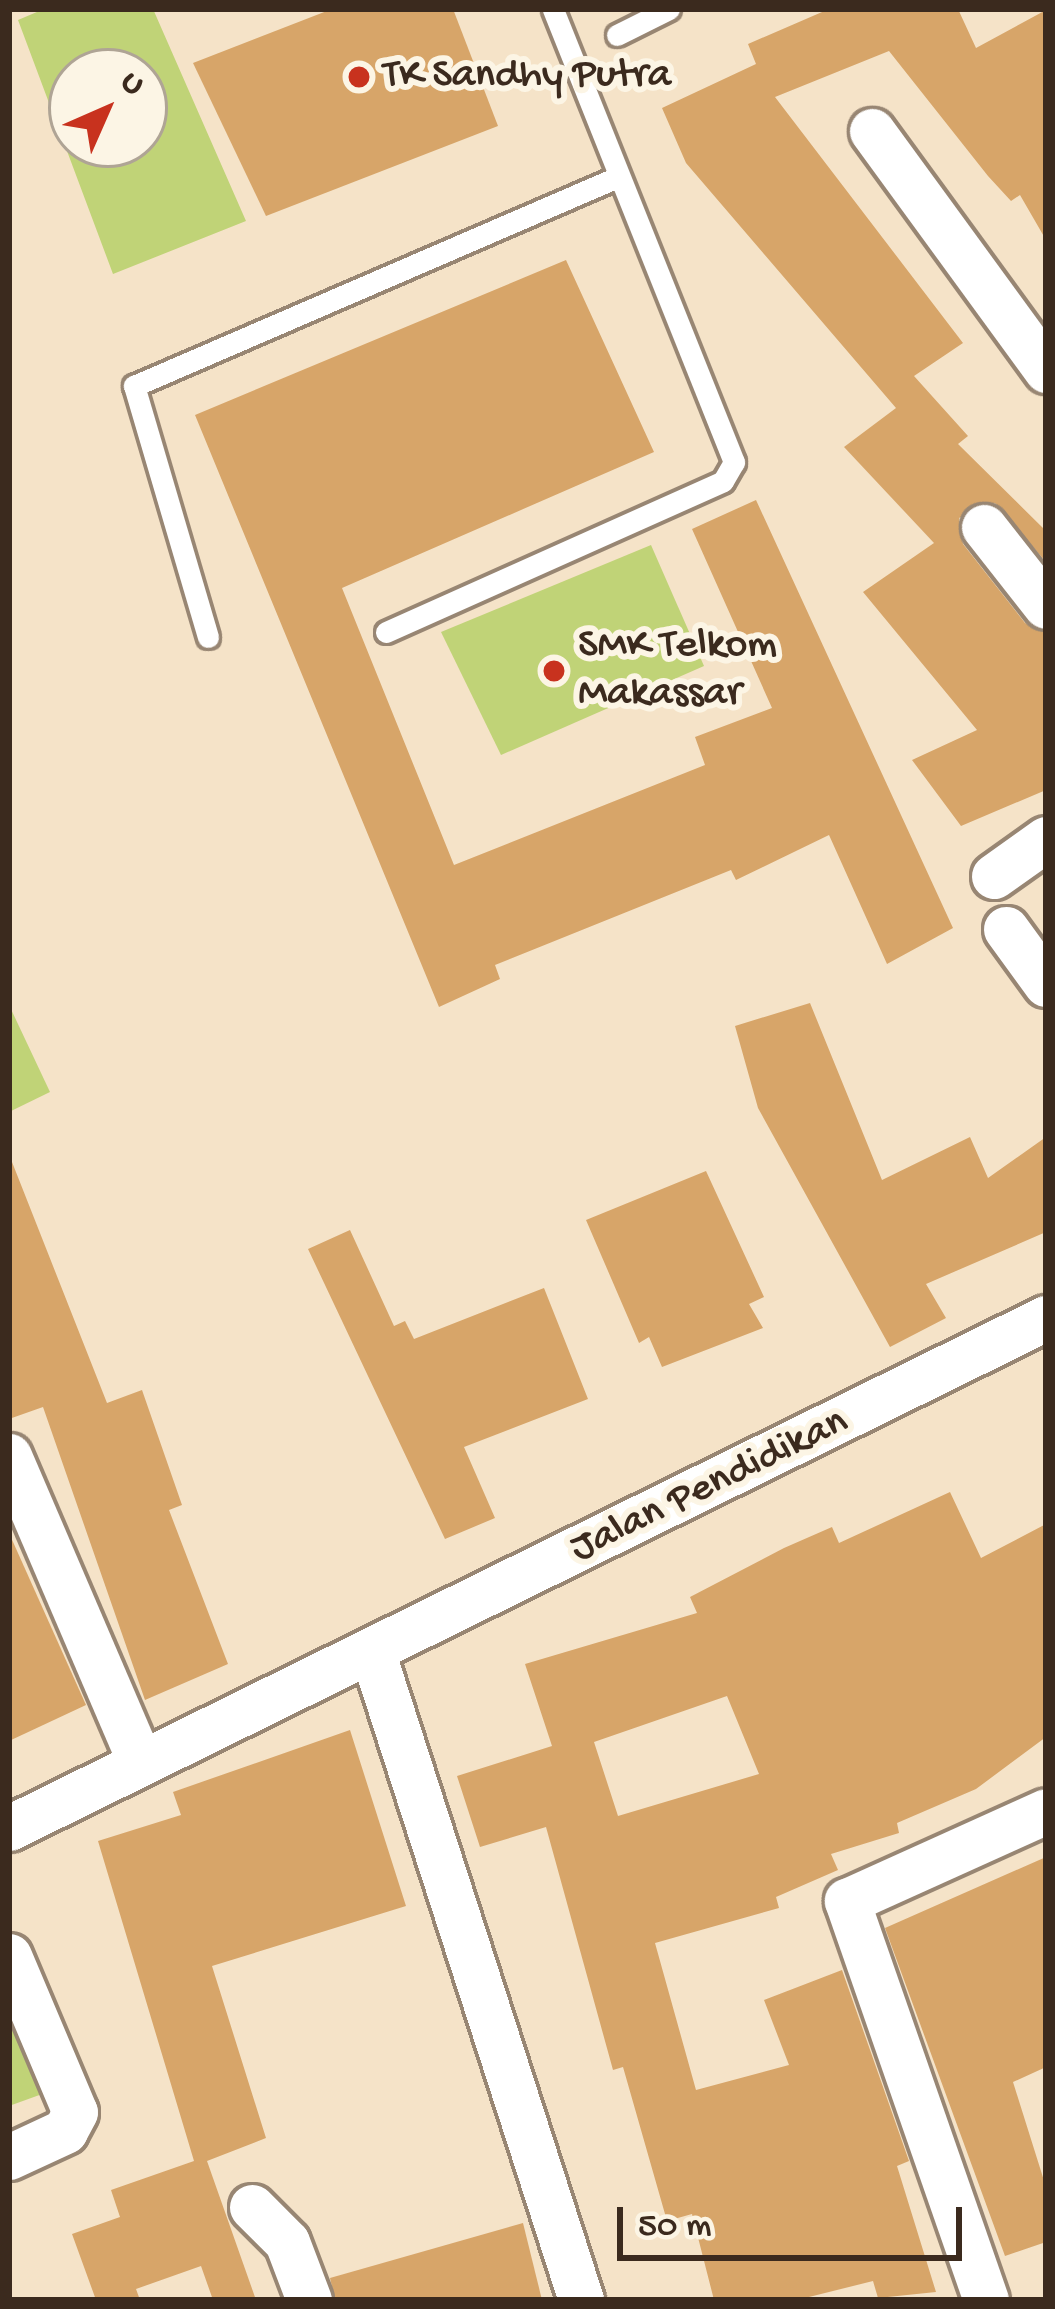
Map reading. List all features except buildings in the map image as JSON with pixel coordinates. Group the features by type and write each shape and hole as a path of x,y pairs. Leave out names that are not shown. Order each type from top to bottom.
{"street":[{"path":"872,131 1046,370"},
{"path":"984,527 1046,606"},
{"path":"994,877 1046,839"},
{"path":"1006,929 1046,985"},
{"name":"Jalan Pendidikan","path":"9,1828 139,1760 373,1654 1046,1318"},
{"path":"9,1456 139,1760"},
{"path":"373,1654 581,2300"},
{"path":"986,2300 849,1895 1046,1810"},
{"path":"9,1956 75,2112 65,2131 9,2157"},
{"path":"252,2207 287,2242 309,2300"}],"lane":[{"path":"386,632 723,481 734,461 613,179 553,9"},
{"path":"617,35 669,9"},
{"path":"208,637 134,386 613,179"}],"green space":[{"path":"44,9 153,9 246,221 113,274 73,168 168,168 168,48 48,48 48,100 18,20"},
{"path":"651,545 704,666 501,755 441,632"},
{"path":"9,1005 50,1092 9,1112"},
{"path":"9,2006 45,2093 9,2106"}],"place":[{"name":"TK Sandhy Putra","path":"359,77"},
{"name":"SMK Telkom Makassar","path":"554,671"}]}
